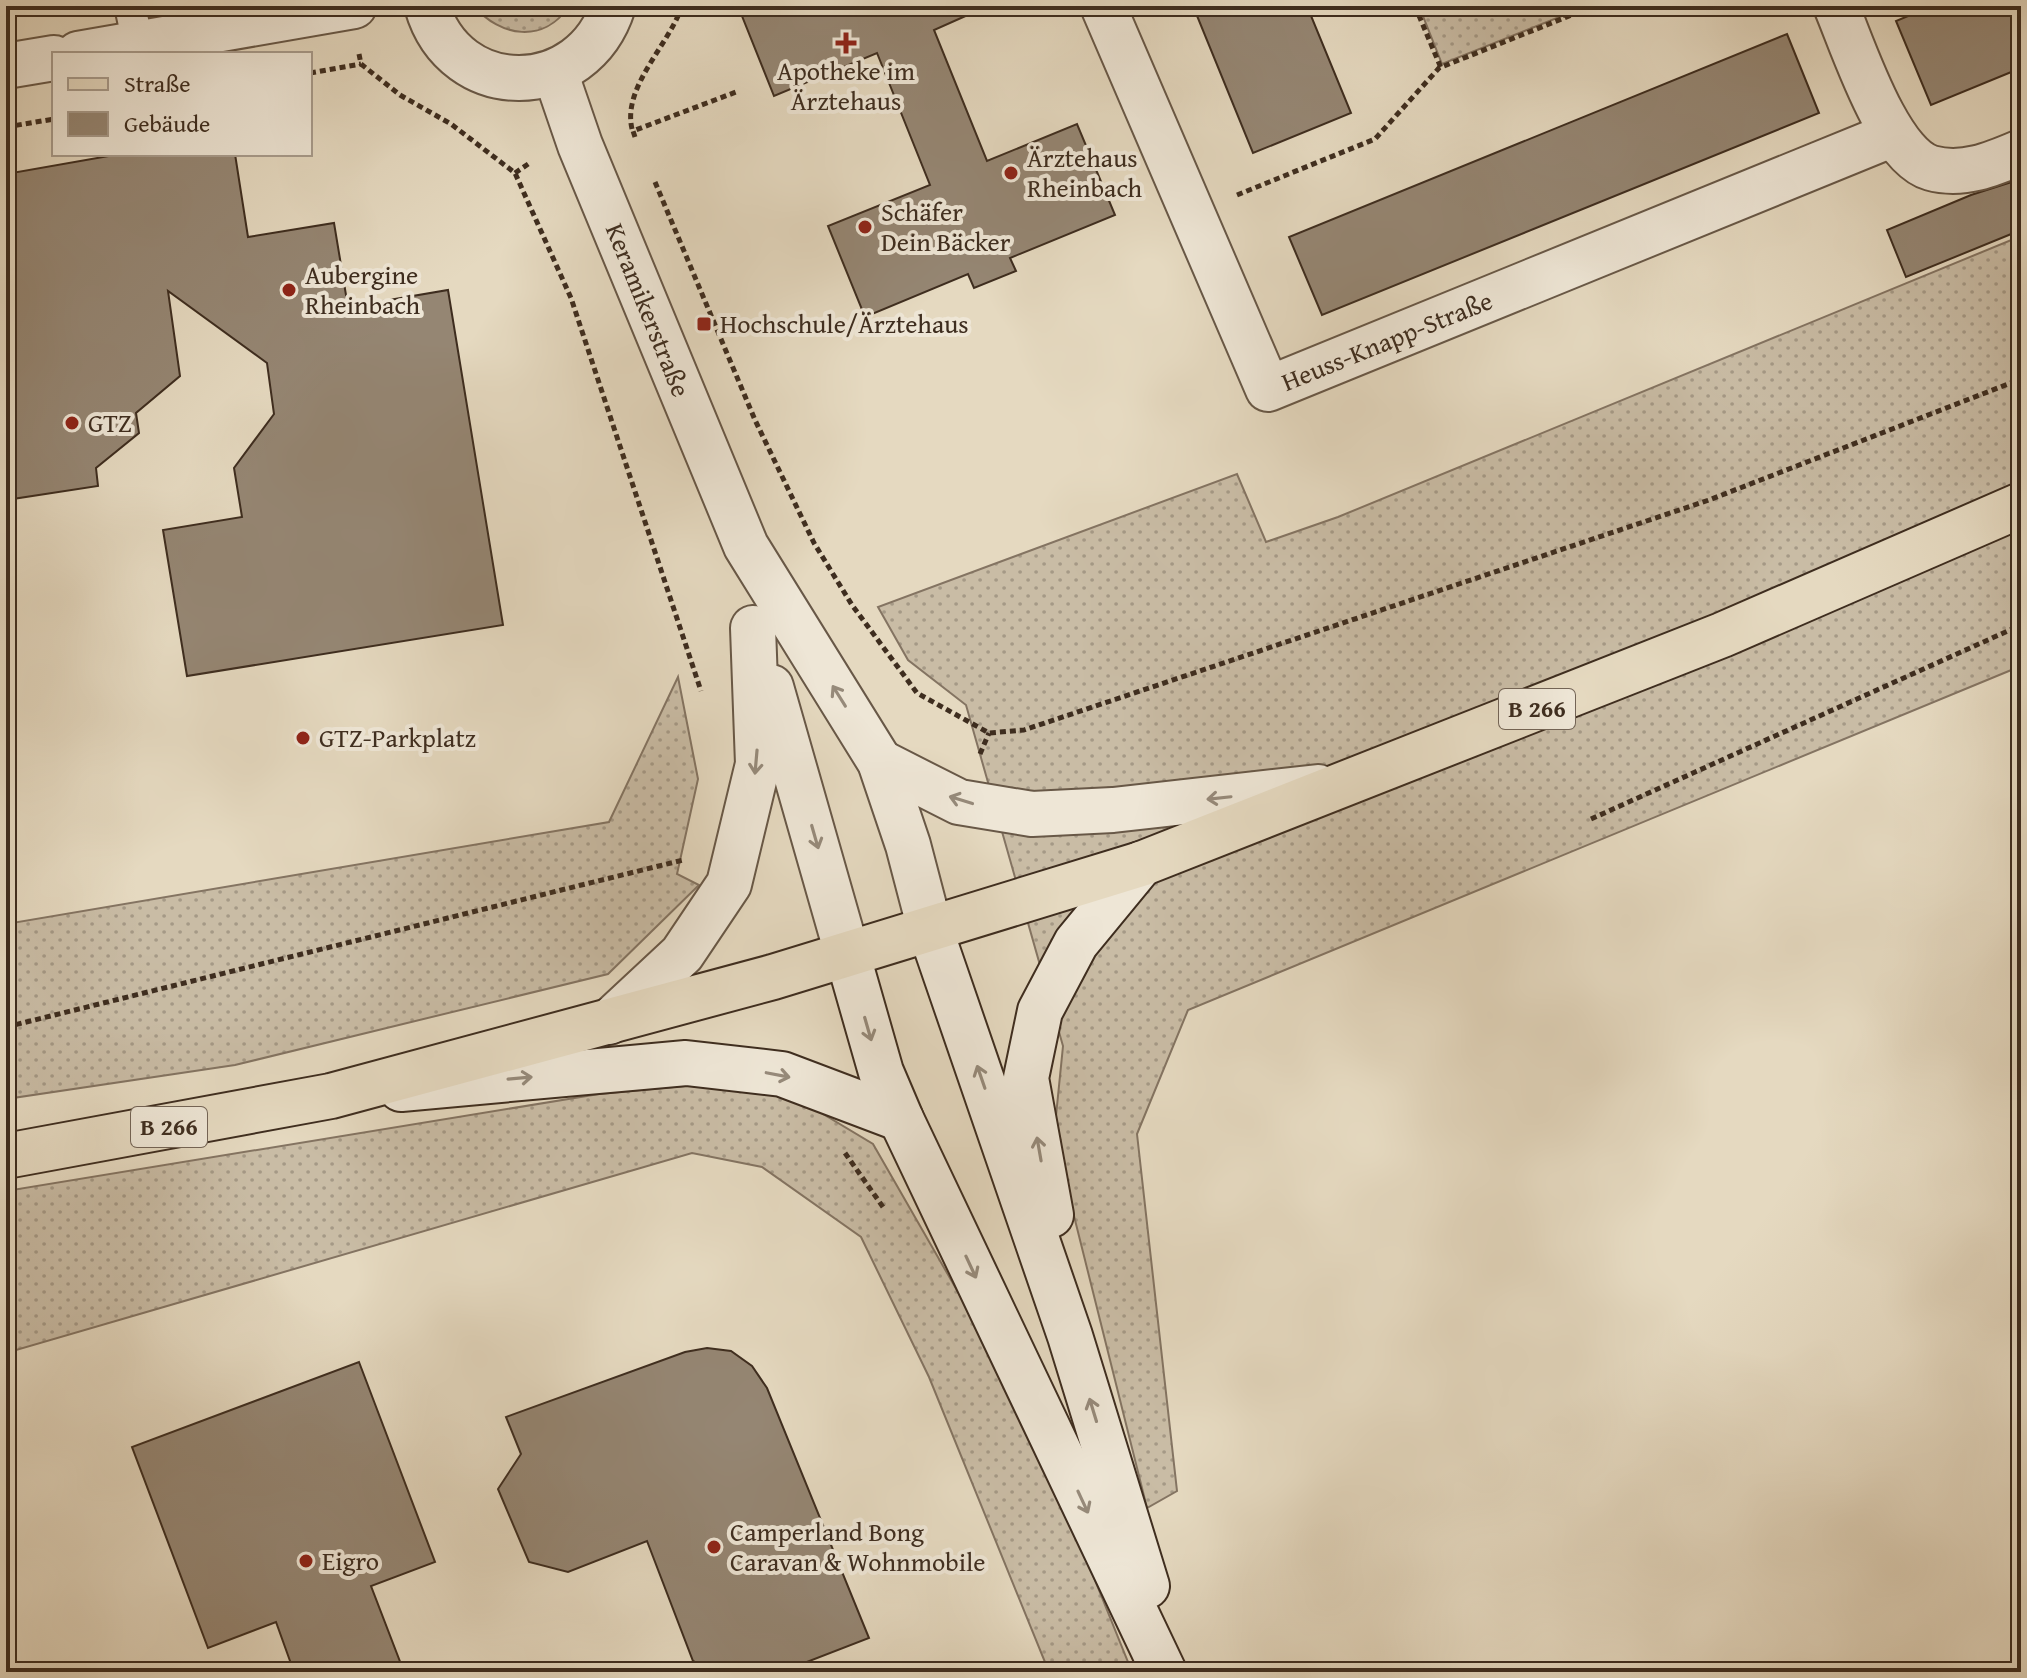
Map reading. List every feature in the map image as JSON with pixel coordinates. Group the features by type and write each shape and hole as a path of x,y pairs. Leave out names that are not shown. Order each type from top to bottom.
{"main road":[{"name":"B 266","path":"6,1156 331,1096 609,1022 1141,864 1722,635 2021,505"}],"street":[{"path":"82,52 134,25 353,6"},
{"path":"427,6 432,25 448,48 467,64 491,74 522,79 555,72 581,57 601,35 613,6"},
{"name":"Heuss-Knapp-Straße","path":"1103,6 1190,215 1268,389 1891,135"},
{"path":"1836,6 1891,135 1930,168 1980,169 2021,152"},
{"path":"6,66 52,58"},
{"name":"Keramikerstraße","path":"555,72 580,145 746,546 880,762 908,845 930,929 1070,1336"},
{"name":"Keramikerstraße","path":"746,546 753,628 881,1072 1164,1672"},
{"path":"609,1022 682,954 729,884 758,764 753,628"},
{"path":"880,762 959,802 1032,814 1113,810 1352,783"},
{"path":"1141,864 1076,943 1040,1011 1026,1078 1070,1336 1174,1672"},
{"path":"331,1096 686,1063 782,1074 901,1119"}],"path":[{"path":"6,10 29,6"},
{"path":"353,6 361,64 400,95 451,124 515,173 571,298 704,698"},
{"path":"1415,6 1441,68"},
{"path":"1561,6 1566,17"},
{"path":"1190,215 1375,139 1441,68 1594,6"},
{"path":"312,73 361,64"},
{"path":"639,145 633,131 736,92"},
{"path":"6,127 52,119"},
{"path":"650,171 755,420 814,543 852,605 917,693 989,733 1024,730 1709,500 2021,379"},
{"path":"1591,819 2021,625"},
{"path":"6,1027 688,859"}],"shaded area":[{"path":"474,6 569,6 547,26 522,32 496,24"},
{"path":"1419,6 1558,6 1562,16 1442,64"},
{"path":"2021,236 2021,666 1188,1010 1137,1134 1177,1491 1147,1508 1054,1136 1063,1046 966,705 908,660 878,607 1237,474 1266,542 1338,517"},
{"path":"678,677 698,779 677,874 699,885 608,974 235,1065 6,1099 6,924 609,822"},
{"path":"717,1083 793,1096 873,1144 1028,1414 1132,1672 1049,1672 929,1377 861,1237 762,1167 692,1153 6,1353 6,1191 599,1094"}],"building":[{"name":"Ärztehaus Rheinbach","path":"738,6 988,6 934,30 987,161 1077,124 1115,215 1010,258 1016,271 974,288 968,274 865,317 828,226 930,185 877,53 774,96"},
{"path":"1193,6 1307,6 1351,113 1253,153"},
{"path":"1932,6 2021,6 2021,68 1931,105 1896,21"},
{"path":"1787,34 1819,113 1322,315 1289,237"},
{"path":"109,156 235,156 248,237 334,223 348,307 448,290 503,625 187,676 163,530 242,517 234,468 274,414 267,363 168,291 180,376 136,413 139,433 96,468 98,486 6,500 6,174"},
{"path":"2021,179 2021,230 1906,277 1887,230 1971,195"},
{"path":"707,1348 731,1351 752,1366 767,1388 869,1638 781,1672 714,1672 693,1661 647,1541 568,1572 529,1562 498,1489 521,1454 506,1417 685,1352"},
{"path":"359,1362 435,1562 371,1586 404,1672 294,1672 276,1622 208,1648 132,1447"}],"place":[{"name":"Apotheke im Ärztehaus","path":"846,43"},
{"name":"Ärztehaus Rheinbach","path":"1011,173"},
{"name":"Schäfer Dein Bäcker","path":"865,227"},
{"name":"Aubergine Rheinbach","path":"289,290"},
{"name":"Hochschule/Ärztehaus","path":"704,324"},
{"name":"GTZ","path":"72,423"},
{"name":"GTZ-Parkplatz","path":"303,738"},
{"name":"Camperland Bong Caravan & Wohnmobile","path":"714,1547"},
{"name":"Eigro","path":"306,1561"}]}
